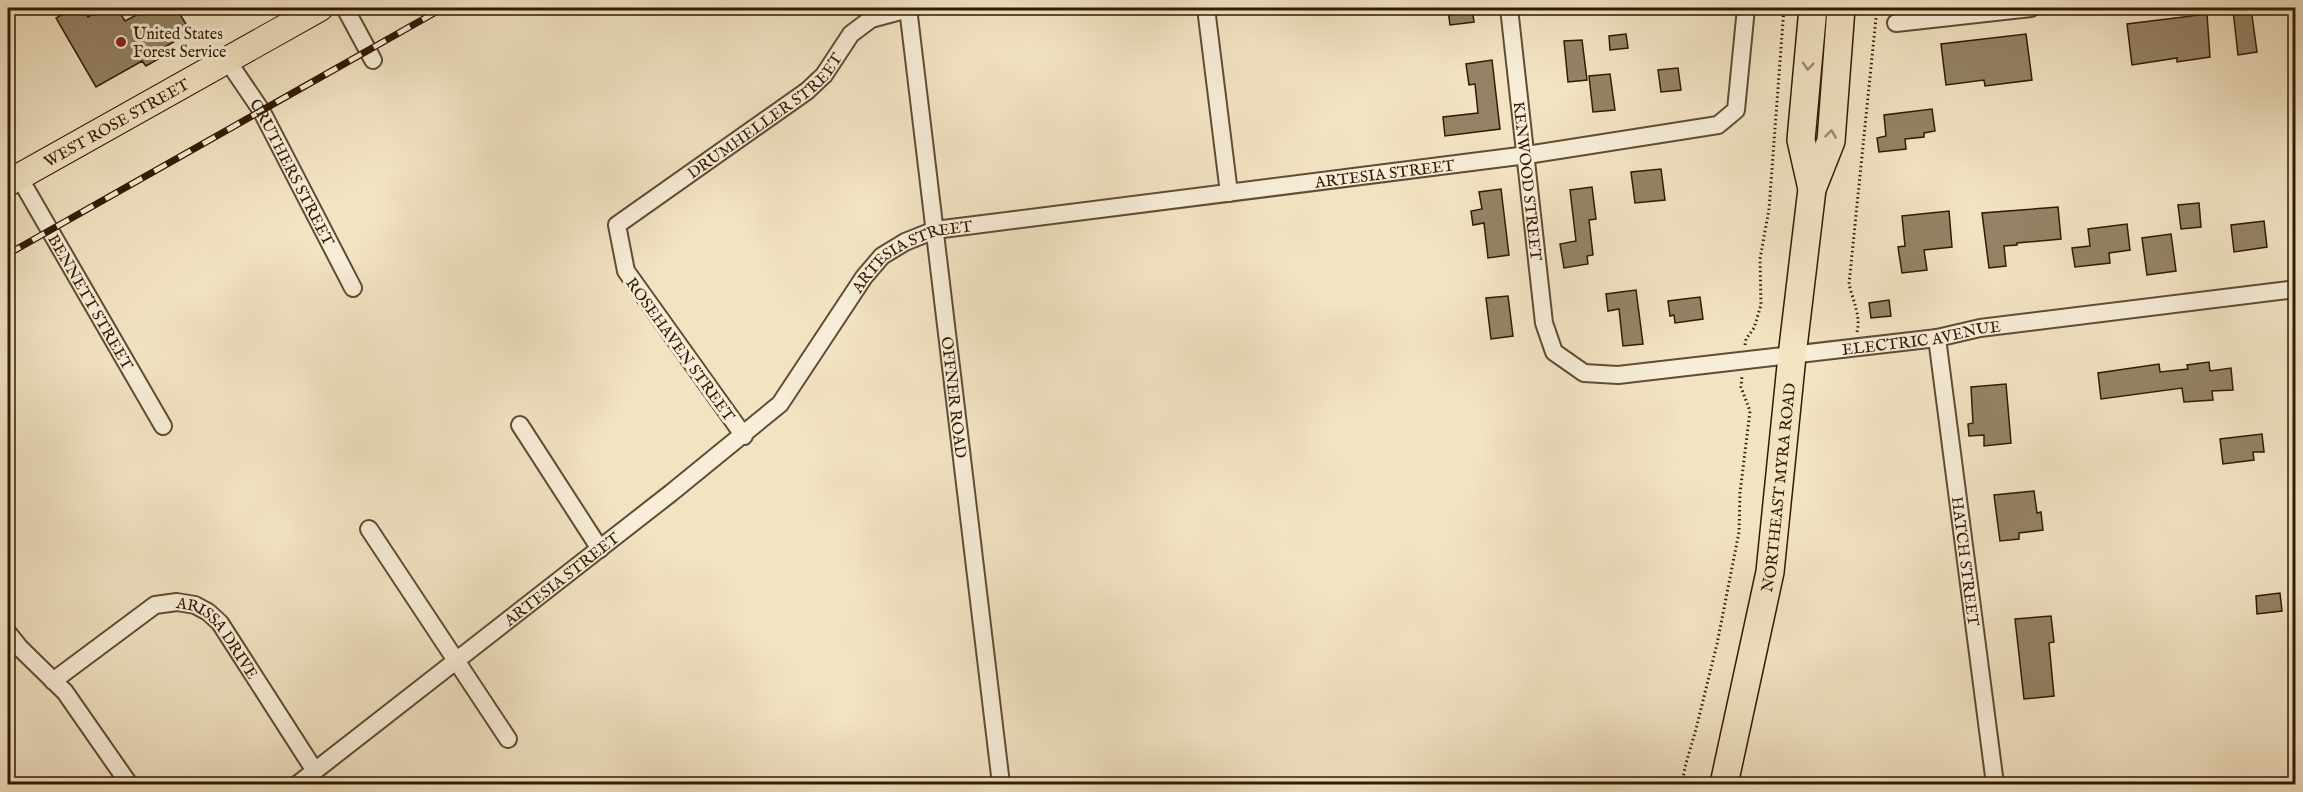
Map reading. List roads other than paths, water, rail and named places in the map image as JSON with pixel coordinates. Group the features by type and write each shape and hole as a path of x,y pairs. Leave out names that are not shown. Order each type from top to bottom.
{"highway":[{"name":"NORTHEAST MYRA ROAD","path":"1812,189 1802,140 1813,8"},
{"name":"NORTHEAST MYRA ROAD","path":"1724,784 1770,572 1812,189 1832,141 1841,8"}],"main road":[{"name":"WEST ROSE STREET","path":"13,180 320,8"}],"street":[{"path":"345,8 373,60"},
{"name":"DRUMHELLER STREET","path":"617,225 807,91 824,75 851,34 871,19 908,8"},
{"name":"OFFNER ROAD","path":"908,8 1001,784"},
{"path":"1206,8 1229,193"},
{"name":"KENWOOD STREET","path":"1509,8 1544,324 1554,352"},
{"name":"ARTESIA STREET","path":"298,784 744,436 780,404 864,277 882,256 905,242 935,230 1527,155 1718,125 1736,110 1746,8"},
{"path":"1896,23 1953,12 2031,8"},
{"name":"CRUTHERS STREET","path":"227,60 261,110 352,288"},
{"name":"BENNETT STREET","path":"13,180 163,426"},
{"name":"ROSEHAVEN STREET","path":"617,225 626,272 744,436"},
{"name":"ELECTRIC AVENUE","path":"1554,352 1584,373 1618,375 1937,338 1980,328 2295,289"},
{"name":"HATCH STREET","path":"1937,338 1995,784"},
{"path":"520,426 600,549"},
{"path":"369,529 508,739"},
{"name":"ARISSA DRIVE","path":"53,681 155,605 177,602 195,605 208,612 220,623 315,771"},
{"path":"8,633 65,692 129,784"}],"railway":[{"path":"8,254 443,8"}],"place":[{"name":"United States Forest Service","path":"121,42"}]}
